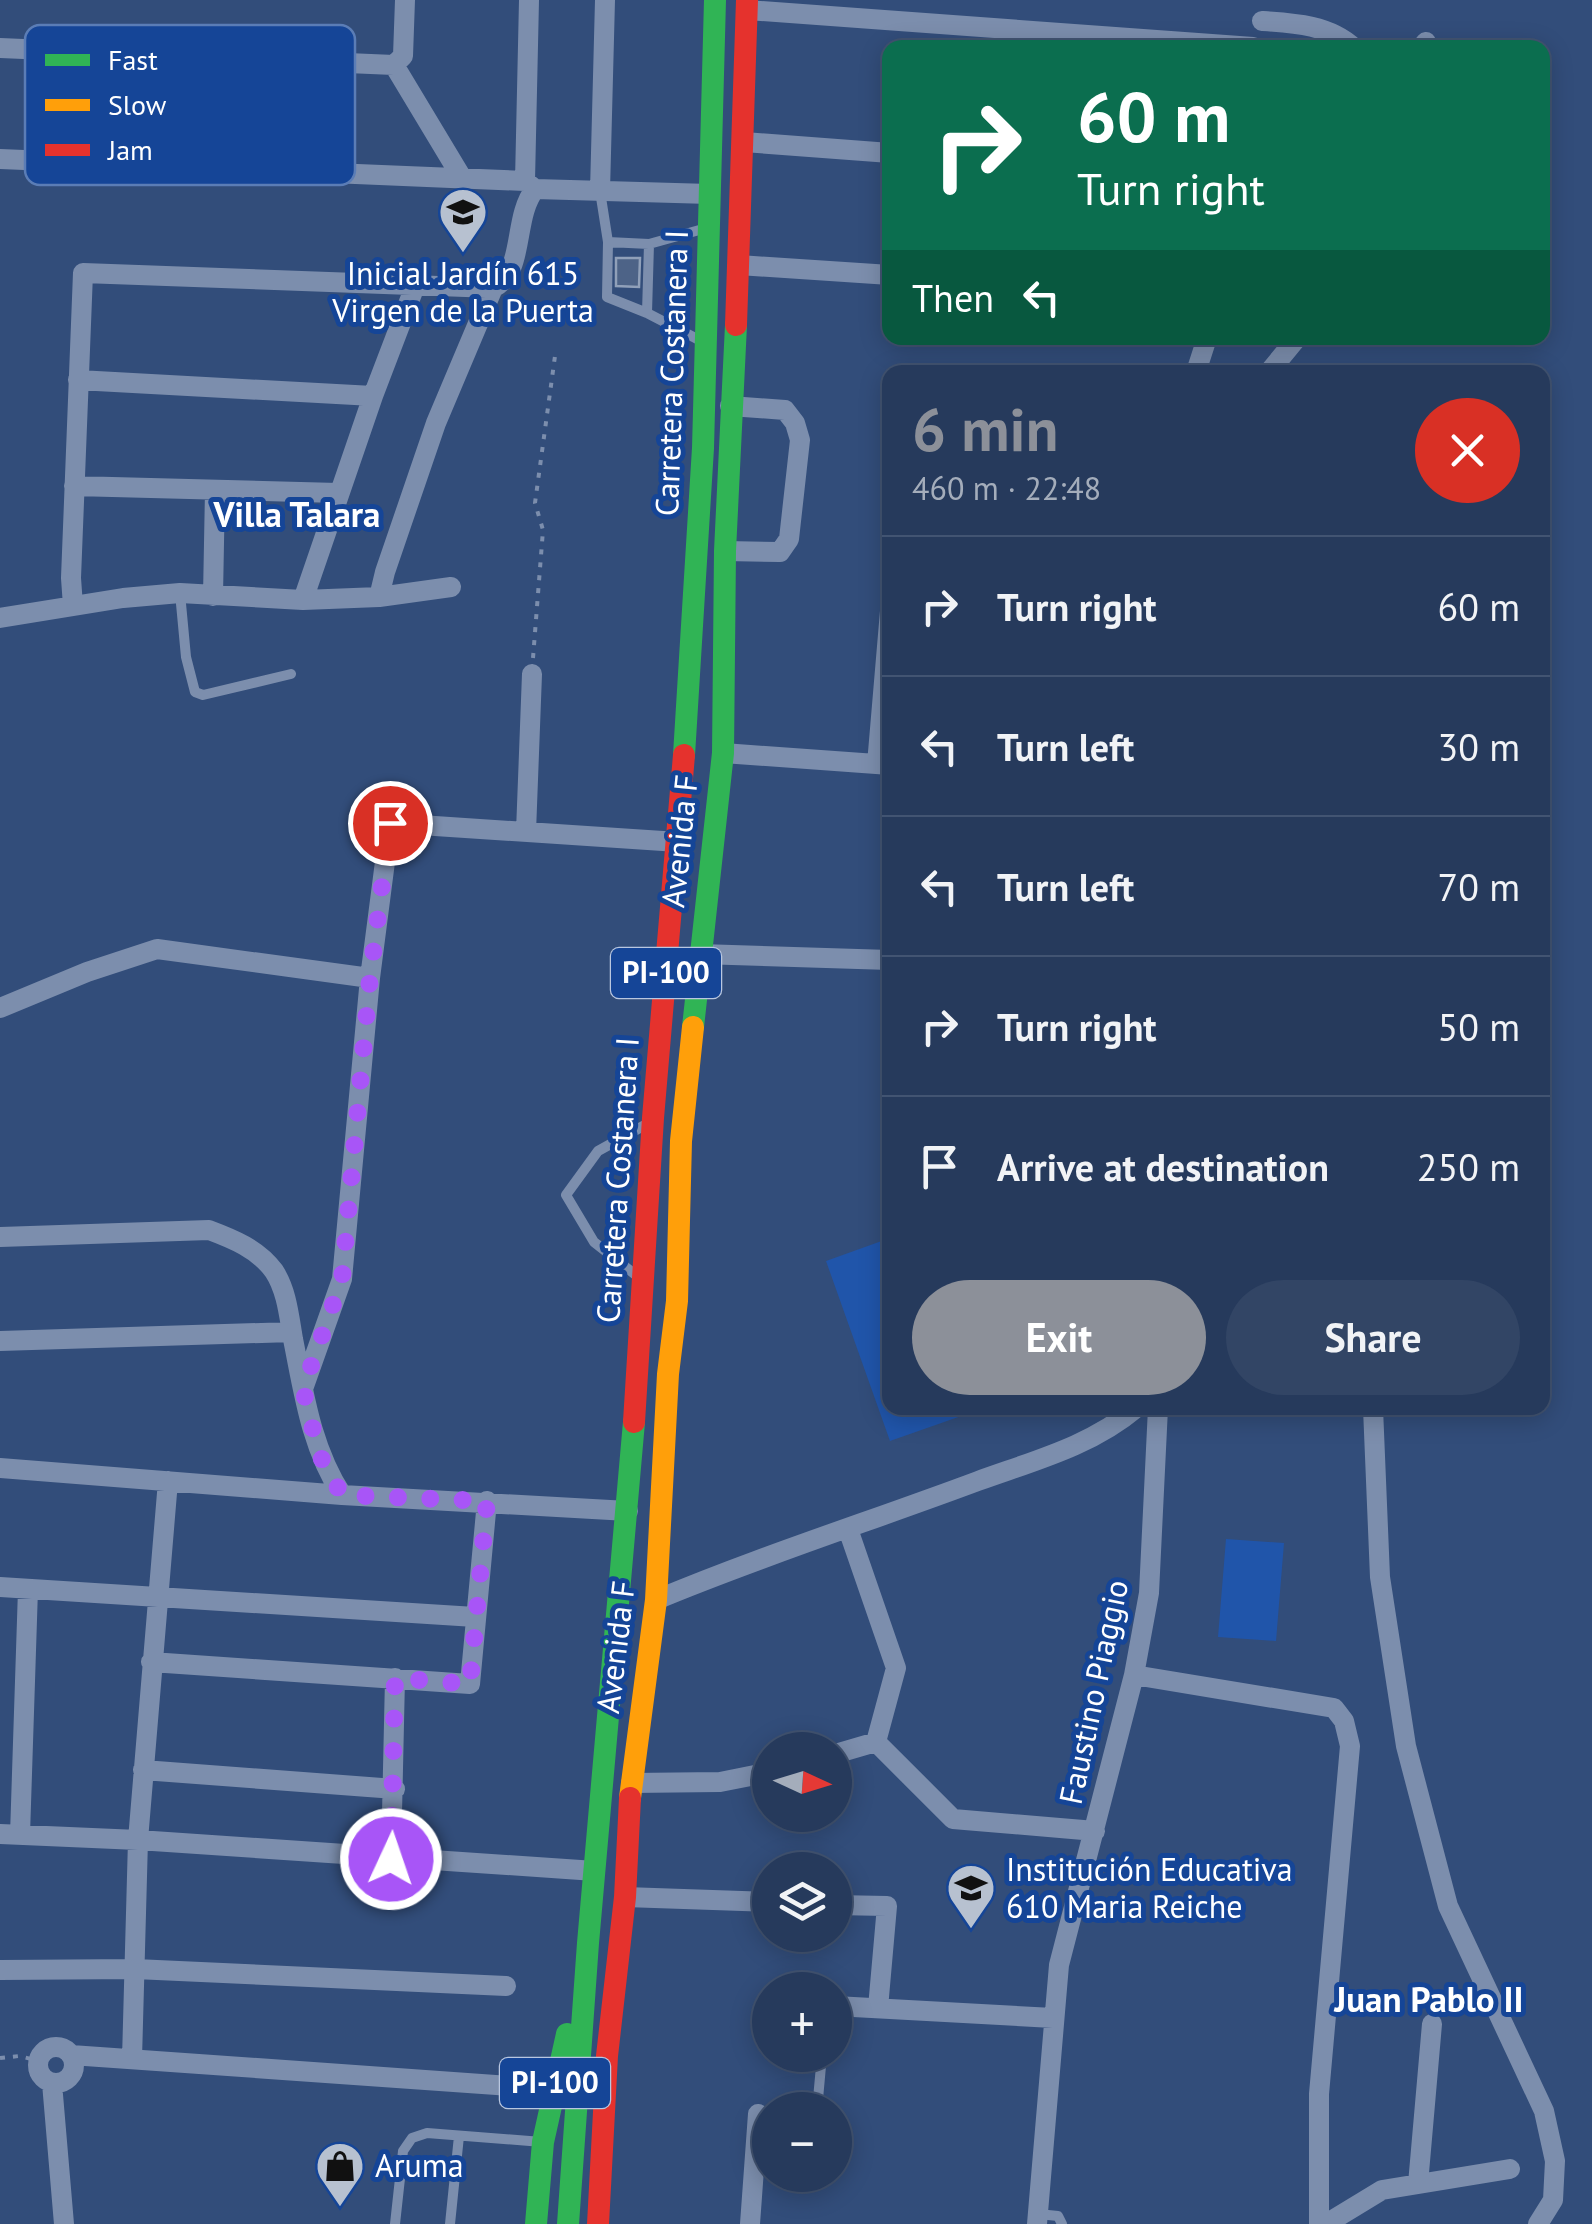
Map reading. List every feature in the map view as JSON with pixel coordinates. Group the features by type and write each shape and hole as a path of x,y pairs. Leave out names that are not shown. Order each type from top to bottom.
{"main road":[{"name":"Carretera Costanera I","path":"568,2224 588,1944 628,1512 698,543 716,0"},
{"name":"Avenida F","path":"598,2224 632,1783 656,1600 668,1374 677,1301 681,1142 722,753 725,551 747,5"},
{"name":"Carretera Costanera I","path":"536,2224 542,2142 588,1944"}],"street":[{"path":"394,65 402,56 405,0"},
{"path":"73,606 83,273 415,286 493,288 503,284 511,274 530,185 529,0"},
{"path":"600,191 605,0"},
{"path":"747,5 1067,40"},
{"path":"1255,40 1262,10 1345,40"},
{"path":"0,48 25,49"},
{"path":"355,63 394,65"},
{"path":"394,65 462,178"},
{"path":"744,142 882,152"},
{"path":"0,159 25,160"},
{"path":"355,174 462,178 600,191 710,194"},
{"path":"739,264 882,274"},
{"path":"303,600 415,286"},
{"path":"379,597 384,572 436,423 493,288"},
{"path":"1275,365 1291,345"},
{"path":"78,380 373,396"},
{"path":"725,551 780,552 788,539 800,440 785,410 730,406"},
{"path":"74,486 338,493"},
{"path":"212,596 215,490"},
{"path":"0,618 180,593 303,600 379,597 451,586"},
{"path":"526,832 532,674"},
{"path":"722,753 882,764"},
{"path":"303,1389 342,1279 370,978 390,823 678,842"},
{"path":"0,1008 87,972 157,949 370,978"},
{"path":"700,954 882,958"},
{"path":"0,1236 209,1230 240,1242 274,1272 284,1294 319,1454 342,1495"},
{"path":"0,1341 292,1332"},
{"path":"656,1600 737,1566 1097,1437 1127,1415"},
{"name":"Faustino Piaggio","path":"1037,2219 1063,1944 1134,1675 1149,1593 1158,1415"},
{"path":"1373,1415 1380,1577 1406,1746 1448,1906 1544,2112 1555,2161 1553,2200 1538,2224"},
{"path":"0,1468 342,1495 628,1512"},
{"path":"132,2059 138,1840 168,1481"},
{"path":"151,1662 470,1684 487,1501"},
{"path":"848,1529 896,1668 876,1742"},
{"path":"0,1587 475,1617"},
{"path":"28,1589 10,1834 595,1871"},
{"path":"1134,1675 1334,1708 1344,1721 1350,1746 1320,2077 1322,2224"},
{"path":"391,1859 395,1678"},
{"path":"852,1749 876,1742"},
{"path":"876,1742 952,1820 1095,1831"},
{"path":"143,1770 395,1789"},
{"path":"632,1783 720,1782 752,1776"},
{"path":"625,1897 752,1901"},
{"path":"852,1905 887,1906 878,2008"},
{"path":"0,1970 134,1969 506,1986"},
{"path":"852,2007 1053,2018"},
{"path":"1418,2184 1432,2024"},
{"path":"71,2055 71,2076 52,2083 41,2075 39,2061 53,2048 71,2055 554,2089"},
{"path":"52,2083 64,2224"},
{"path":"1322,2224 1382,2190 1510,2170"},
{"path":"750,2224 754,2192"}],"lane":[{"path":"600,191 608,242 607,298 647,312 706,344"},
{"path":"608,242 649,244 709,227"},
{"path":"647,312 649,244"},
{"path":"180,593 186,657 195,692 203,695 290,674"},
{"path":"643,1281 594,1242 566,1195 598,1151 654,1118"},
{"path":"395,2224 403,2151 412,2138 427,2133 542,2142"},
{"path":"450,2224 458,2136"},
{"path":"1037,2219 1058,2216 1062,2224"}],"path":[{"path":"532,674 542,530 535,504 555,356"},
{"path":"0,2058 20,2056 39,2061"}],"shaded area":[{"path":"882,1241 882,1415 964,1415 890,1441 826,1261"},
{"path":"1226,1539 1284,1543 1276,1641 1218,1637"}],"building":[{"path":"616,258 640,258 639,287 616,286"}],"traffic: fast":[{"path":"684,755 703,448 715,0"},
{"path":"693,1027 723,753 725,551 736,325"},
{"path":"568,2224 588,1943 634,1422"},
{"path":"536,2224 543,2142 567,2034"}],"traffic: slow":[{"path":"630,1798 656,1600 668,1374 677,1301 681,1141 693,1027"}],"traffic: jam":[{"path":"736,325 747,0"},
{"path":"634,1422 653,1118 684,755"},
{"path":"598,2224 607,2056 625,1897 630,1798"}],"place":[{"name":"Inicial Jardín 615 Virgen de la Puerta","path":"463,254"},
{"name":"Institución Educativa 610 Maria Reiche","path":"971,1930"},
{"name":"Aruma","path":"340,2208"}],"district":[{"name":"Villa Talara","path":"297,515"},
{"name":"Juan Pablo II","path":"1429,2000"}],"route":[{"path":"390,823 370,978 342,1279 303,1389 319,1454 342,1495 487,1501 470,1684 395,1678 391,1859"}]}
